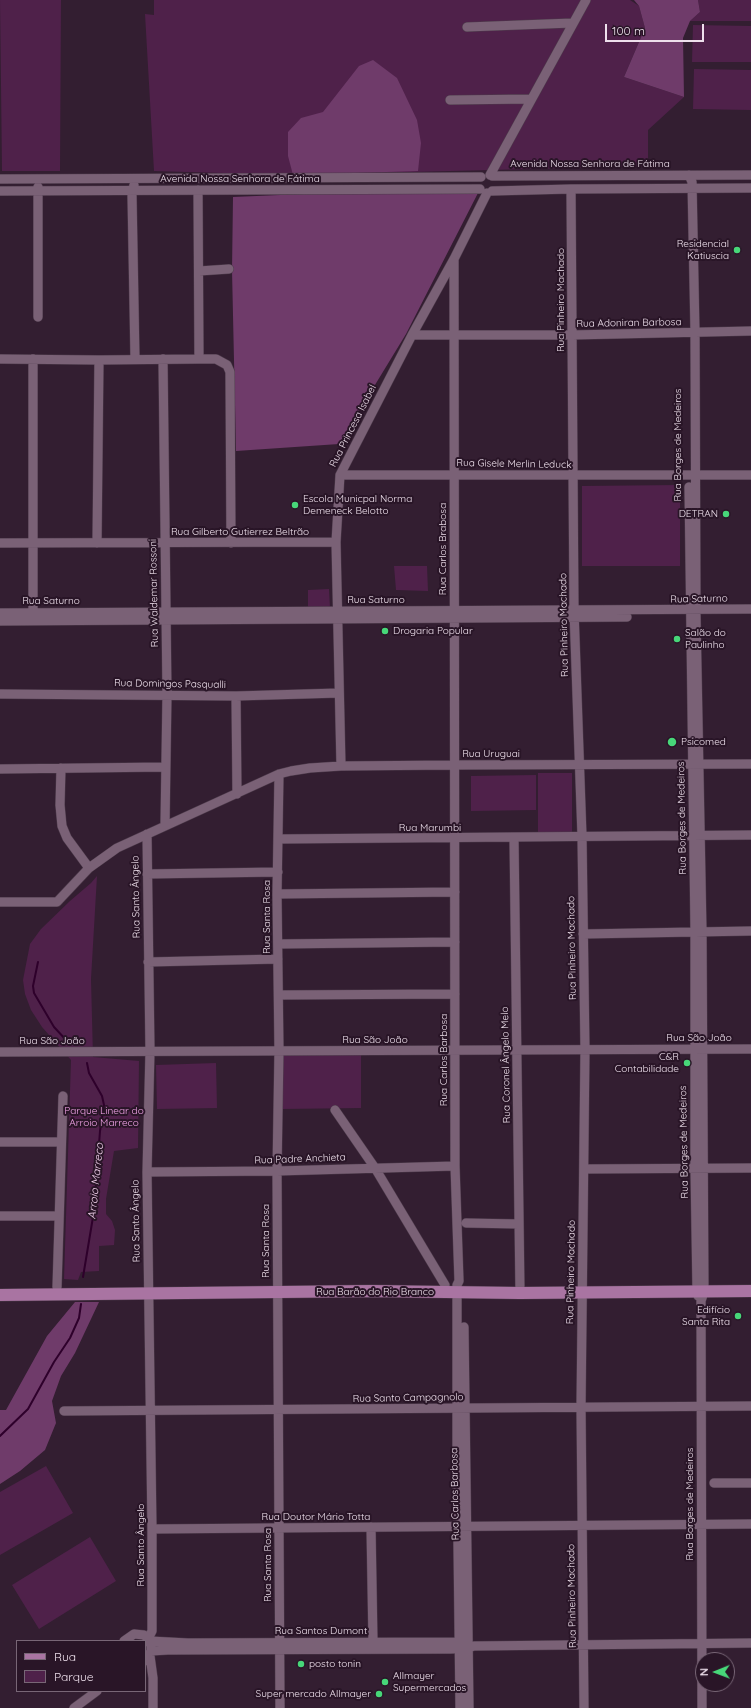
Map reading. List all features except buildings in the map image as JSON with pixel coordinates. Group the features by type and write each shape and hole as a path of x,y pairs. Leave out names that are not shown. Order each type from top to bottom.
{"main road":[{"name":"Rua Barão do Rio Branco","path":"700,1290 751,1283"},
{"name":"Rua Barão do Rio Branco","path":"416,1288 445,1285 460,1287"},
{"name":"Rua Barão do Rio Branco","path":"0,1287 57,1287 104,1290"},
{"name":"Rua Barão do Rio Branco","path":"0,1295 104,1290 460,1287 751,1292"}],"street":[{"path":"488,176 496,182 486,191 478,181 488,176 586,0"},
{"path":"467,27 572,23"},
{"path":"450,100 531,98"},
{"path":"689,175 687,179 690,189"},
{"name":"Avenida Nossa Senhora de Fátima","path":"0,179 751,175"},
{"path":"135,178 133,190 135,360"},
{"path":"38,179 38,317"},
{"name":"Avenida Nossa Senhora de Fátima","path":"0,191 486,191 571,188 751,188"},
{"name":"Rua Pinheiro Machado","path":"571,188 574,614 582,836 585,1050 581,1289 584,1708"},
{"name":"Rua Borges de Medeiros","path":"690,189 693,613 698,931 702,1708"},
{"path":"198,190 199,359"},
{"name":"Rua Princesa Isabel","path":"341,766 336,542 340,475 412,335 454,259 486,191"},
{"name":"Rua Carlos Brabosa","path":"454,259 455,839"},
{"path":"199,271 229,269"},
{"name":"Rua Adoniran Barbosa","path":"412,335 572,335 751,332"},
{"path":"0,358 99,360 216,359 227,365 230,372 230,543"},
{"path":"33,359 33,616"},
{"name":"Rua Waldemar Rossoni","path":"163,359 167,694 165,826"},
{"path":"97,543 99,360"},
{"name":"Rua Gisele Merlin Leduck","path":"340,475 573,476 751,474"},
{"name":"Rua Gilberto Gutierrez Beltrão","path":"0,543 336,542"},
{"name":"Rua Saturno","path":"0,613 33,616 166,616 693,613 751,610"},
{"name":"Rua Saturno","path":"693,613 751,616"},
{"name":"Rua Saturno","path":"0,621 33,616"},
{"name":"Rua Domingos Pasqualli","path":"0,694 167,694 236,696 339,693"},
{"path":"236,696 237,794"},
{"name":"Rua Uruguai","path":"0,902 57,902 89,868 117,848 279,774 310,768 341,766 751,764"},
{"path":"0,769 165,767"},
{"path":"61,768 60,805 62,826 67,838 89,868"},
{"name":"Rua Santa Rosa","path":"279,774 277,894 279,1051 277,1289 280,1708"},
{"name":"Rua Santo Ângelo","path":"147,834 150,1051 147,1172 152,1529 151,1607"},
{"name":"Rua Marumbi","path":"279,839 455,839 582,836 751,835"},
{"name":"Rua Coronel Ângelo Melo","path":"514,838 520,1289"},
{"name":"Rua Carlos Barbosa","path":"455,839 455,1166 460,1287 462,1526 468,1708"},
{"path":"147,874 278,872"},
{"path":"277,894 455,892"},
{"path":"583,934 751,931"},
{"path":"278,944 455,942"},
{"path":"148,962 278,959"},
{"path":"278,995 455,994"},
{"name":"Rua São João","path":"0,1052 751,1048"},
{"path":"57,1287 62,1096"},
{"path":"335,1110 375,1168 445,1285"},
{"path":"0,1142 61,1142"},
{"name":"Rua Padre Anchieta","path":"147,1172 277,1171 455,1166"},
{"path":"584,1169 751,1168"},
{"path":"0,1216 59,1216"},
{"path":"466,1224 519,1224"},
{"name":"Rua Santo Campagnolo","path":"64,1411 751,1406"},
{"path":"714,1483 751,1483"},
{"name":"Rua Doutor Mário Totta","path":"152,1529 751,1524"},
{"path":"371,1527 373,1642"},
{"path":"125,1640 145,1627 151,1607"},
{"path":"151,1607 152,1631 149,1640 149,1656 153,1678 154,1708"},
{"path":"134,1634 144,1635 149,1640 168,1646"},
{"name":"Rua Santos Dumont","path":"280,1646 373,1642 465,1646"},
{"name":"Rua Santos Dumont","path":"168,1646 465,1646 751,1643"},
{"path":"149,1656 168,1646"},
{"name":"Rua Carlos Barbosa","path":"460,1708 465,1646"},
{"path":"146,1668 153,1678"},
{"path":"74,1708 96,1692"},
{"path":"84,1708 104,1692"}],"green space":[{"path":"0,0 61,0 60,171 2,171"},
{"path":"154,0 630,0 639,6 645,28 624,77 684,97 648,130 648,166 293,175 154,171 145,14 154,15"},
{"path":"698,0 751,0 751,21 690,21 700,12"},
{"path":"693,25 751,26 751,62 692,62"},
{"path":"694,69 751,70 751,110 693,109"},
{"path":"680,485 680,566 582,566 582,486"},
{"path":"394,566 427,566 428,591 396,590"},
{"path":"329,589 330,608 308,608 308,590"},
{"path":"538,773 572,773 572,832 538,832"},
{"path":"536,775 536,810 471,811 471,776"},
{"name":"Parque Linear do Arroio Marreco","path":"97,876 91,979 93,1057 139,1061 138,1148 114,1151 106,1199 106,1214 112,1221 115,1230 114,1245 99,1246 99,1271 81,1272 78,1280 64,1279 71,1060 42,1027 31,1010 25,994 23,980 30,944 41,929"},
{"path":"280,1055 361,1055 361,1108 281,1109"},
{"path":"216,1063 217,1108 157,1109 156,1065"},
{"path":"46,1466 73,1513 0,1555 0,1492"},
{"path":"90,1537 116,1581 39,1629 12,1585"}],"shaded area":[{"path":"634,0 698,0 700,12 690,21 683,38 684,97 624,77 645,28 639,6"},
{"path":"373,60 397,78 417,120 421,143 418,171 293,175 288,156 288,132 301,118 323,112 359,66"},
{"path":"350,192 478,193 406,334 339,444 236,451 232,270 233,197"},
{"path":"75,1302 99,1302 75,1353 61,1376 52,1401 56,1423 45,1450 20,1471 0,1484 0,1410 6,1410 47,1336"}],"waterway":[{"name":"Arroio Marreco","path":"38,962 33,986 34,993 54,1027 67,1041"},
{"name":"Arroio Marreco","path":"83,1277 94,1211 100,1131 104,1105 102,1096 89,1073 87,1063"},
{"name":"Arroio Marreco","path":"0,1436 28,1409 54,1362 70,1338 79,1318 81,1304"}],"place":[{"name":"Residencial Katiuscia","path":"737,250"},
{"name":"Escola Municpal Norma Demeneck Belotto","path":"295,505"},
{"name":"DETRAN","path":"726,514"},
{"name":"Drogaria Popular","path":"385,631"},
{"name":"Salão do Paulinho","path":"677,639"},
{"name":"Psicomed","path":"672,742"},
{"name":"C&R Contabilidade","path":"687,1063"},
{"name":"Edifício Santa Rita","path":"738,1316"},
{"name":"posto tonin","path":"301,1664"},
{"name":"Allmayer Supermercados","path":"385,1682"},
{"name":"Super mercado Allmayer","path":"379,1694"}]}
